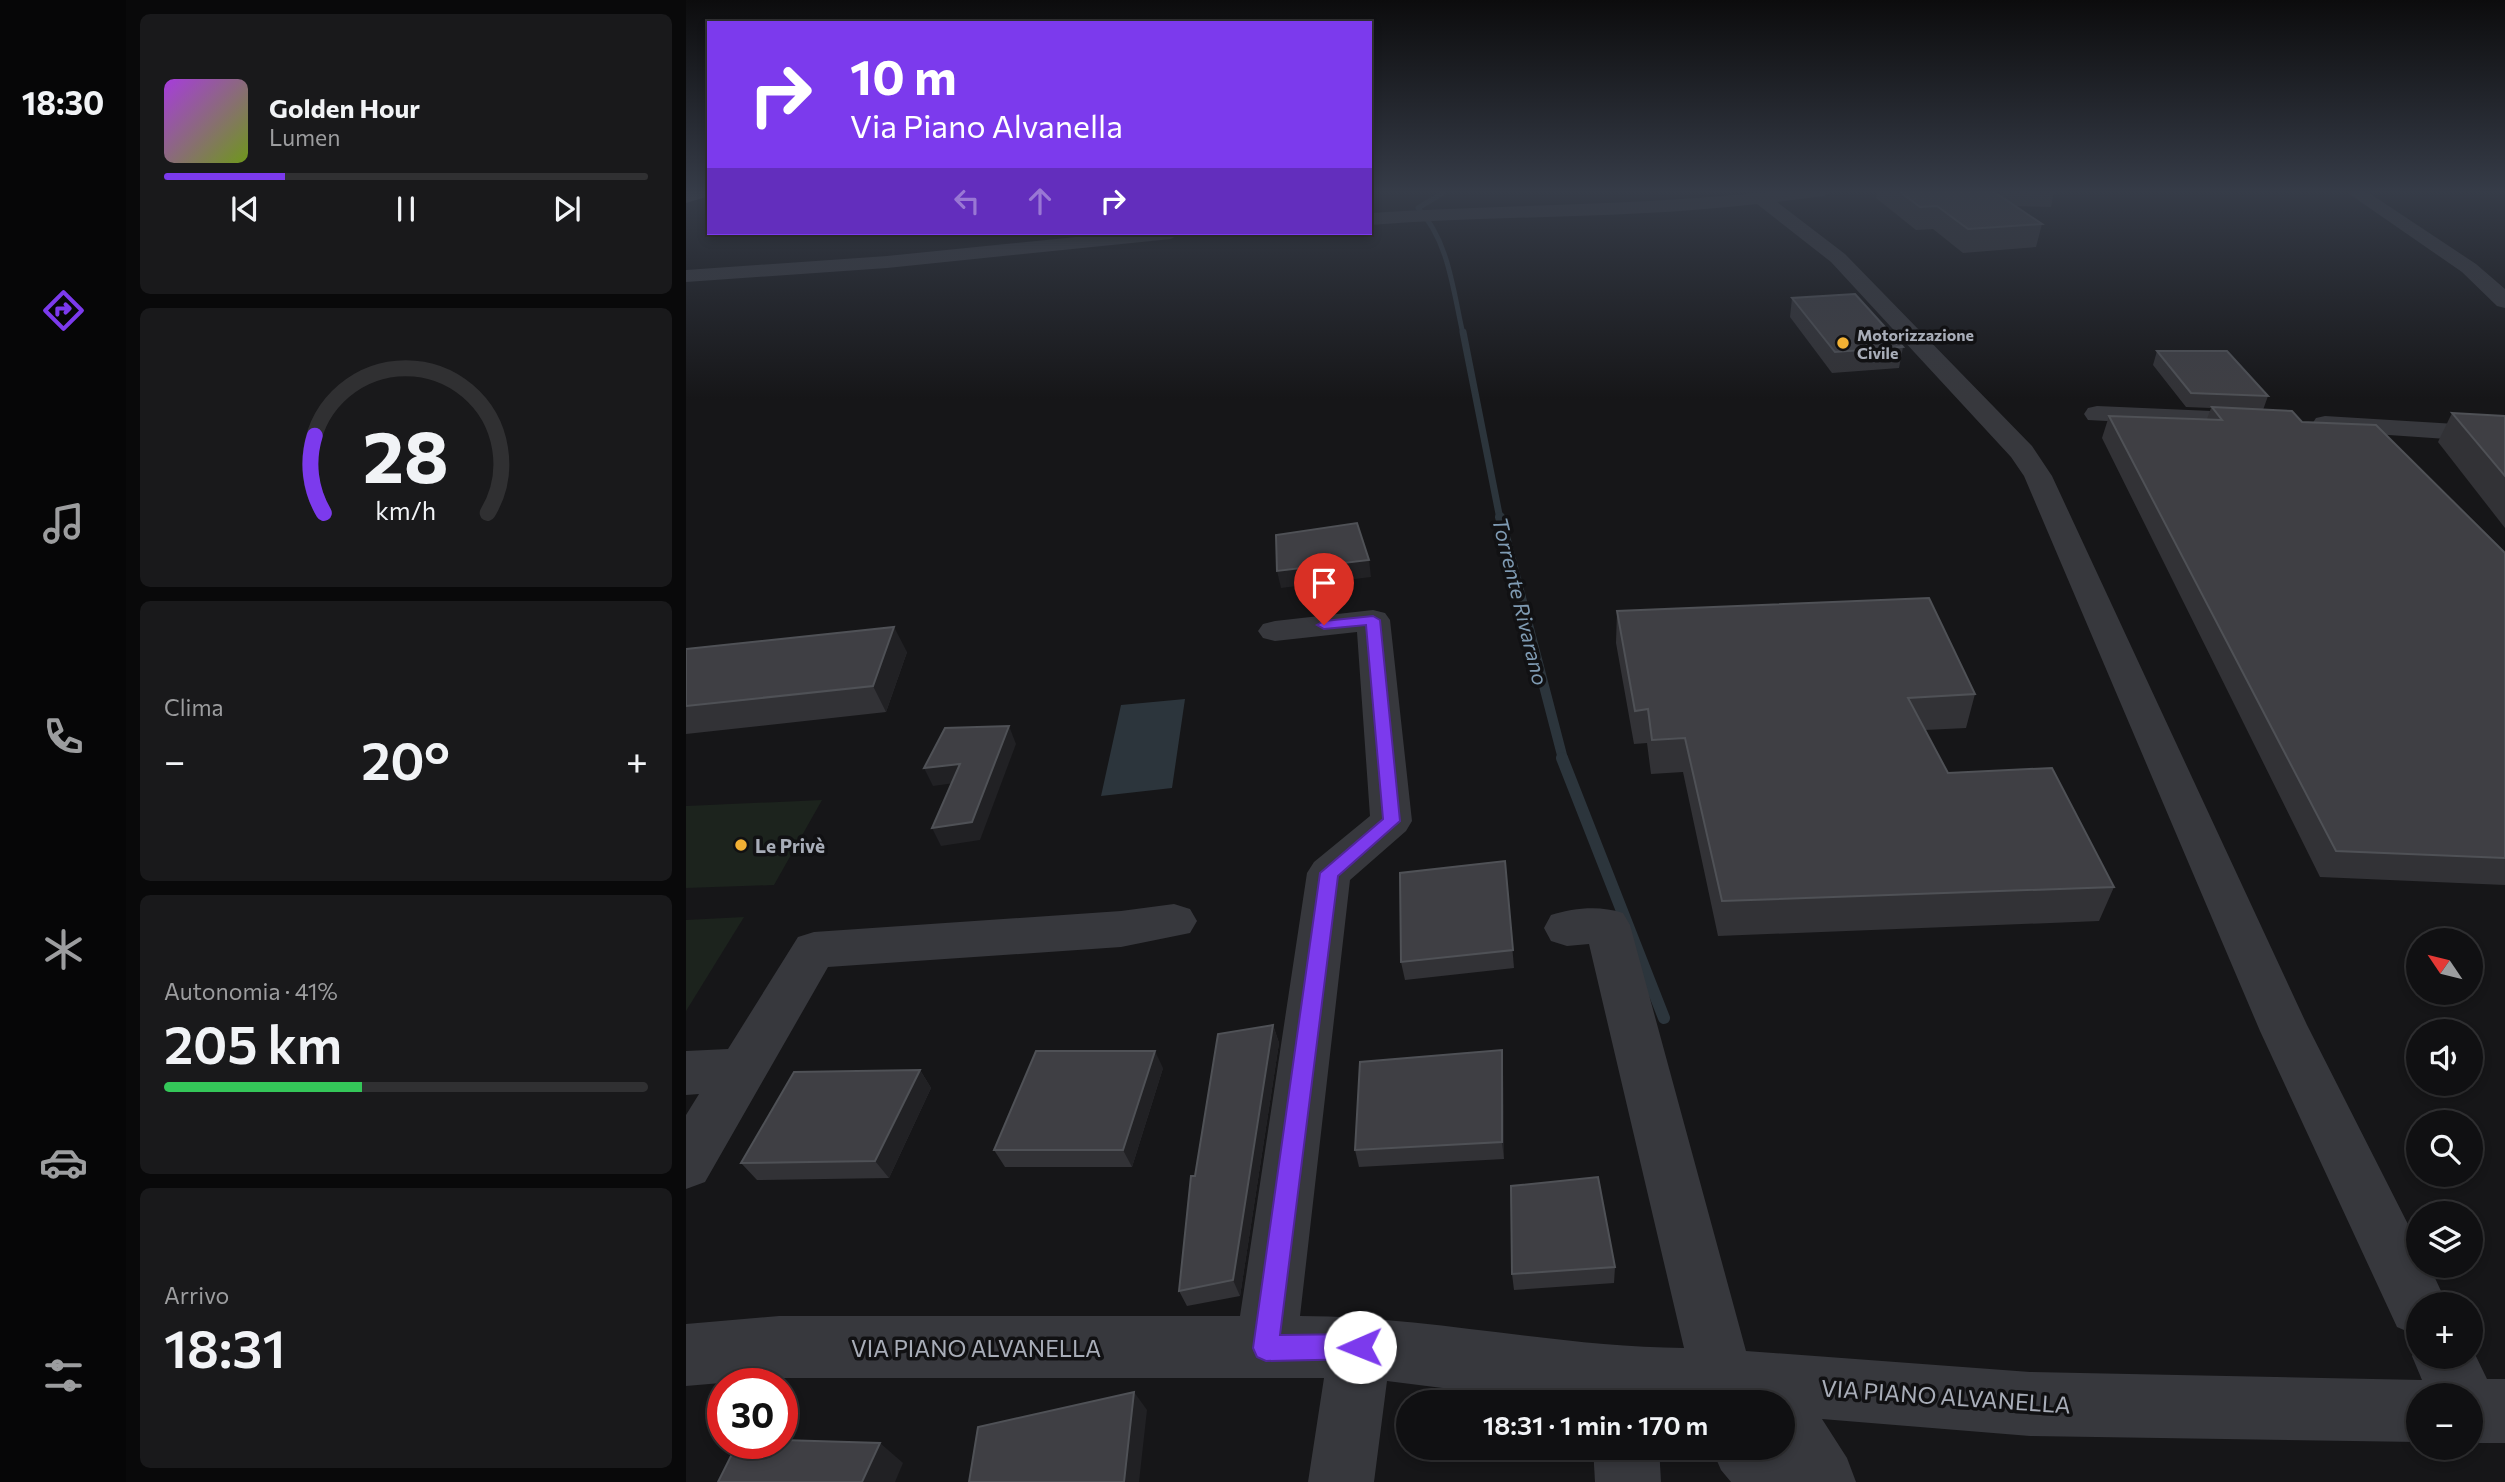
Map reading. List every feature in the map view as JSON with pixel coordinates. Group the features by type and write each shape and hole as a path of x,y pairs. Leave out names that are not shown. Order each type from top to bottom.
{"street":[{"path":"686,276 905,260"},
{"path":"1841,260 2022,452 2038,476 2285,1031 2411,1292"},
{"path":"2457,260 2505,301"},
{"path":"2097,414 2505,435"},
{"path":"1266,1348 1329,873 1391,821 1373,620 1275,631"},
{"path":"686,1164 814,950 1121,929 1174,921"},
{"path":"1567,928 1607,925 1752,1390"},
{"path":"686,1073 741,1070"},
{"path":"1340,1482 1360,1347"},
{"name":"VIA PIANO ALVANELLA","path":"686,1355 779,1348 1360,1347 1624,1390"},
{"name":"VIA PIANO ALVANELLA","path":"1795,1397 2406,1410"},
{"path":"2483,1411 2505,1411"},
{"path":"1795,1447 1823,1482"},
{"path":"1627,1460 1628,1482"},
{"path":"1755,1460 1773,1482"}],"shaded area":[{"path":"1185,699 1172,788 1101,796 1121,705"},
{"name":"Le Privè","path":"822,800 774,885 686,888 686,806"},
{"path":"744,917 686,1011 686,920"}],"building":[{"path":"1855,294 1903,347 1835,352 1792,298"},
{"path":"2157,351 2227,351 2268,396 2191,393"},
{"path":"2212,407 2292,411 2302,422 2376,425 2505,553 2505,858 2336,851 2109,416 2222,420"},
{"path":"2452,413 2505,416 2505,476"},
{"path":"1357,523 1369,560 1277,571 1276,535"},
{"path":"1929,598 1975,694 1908,698 1948,773 2052,768 2114,887 1722,901 1685,738 1652,740 1648,709 1635,711 1617,611"},
{"path":"894,627 873,686 686,706 686,649"},
{"path":"1009,726 972,822 932,828 960,764 924,768 945,728"},
{"path":"1505,861 1513,950 1401,962 1400,873"},
{"path":"1273,1025 1233,1280 1179,1291 1191,1176 1195,1176 1218,1034"},
{"path":"1502,1050 1502,1142 1355,1150 1360,1062"},
{"path":"1036,1051 1155,1051 1123,1150 994,1150"},
{"path":"920,1070 875,1161 741,1163 794,1072"},
{"path":"1598,1177 1615,1267 1512,1274 1511,1186"},
{"path":"1134,1392 1124,1482 969,1482 978,1427"},
{"path":"798,1440 880,1443 862,1482 718,1482 730,1459 798,1459"}],"waterway":[{"name":"Torrente Rivarano","path":"1446,260 1463,334"},
{"name":"Torrente Rivarano","path":"1463,332 1500,519"},
{"name":"Torrente Rivarano","path":"1500,517 1563,759"},
{"name":"Torrente Rivarano","path":"1562,758 1664,1018"}],"place":[{"name":"Motorizzazione Civile","path":"1843,343"},
{"name":"Le Privè","path":"741,845"}],"route":[{"path":"1324,625 1373,620 1391,821 1329,873 1266,1348 1360,1347"}]}
